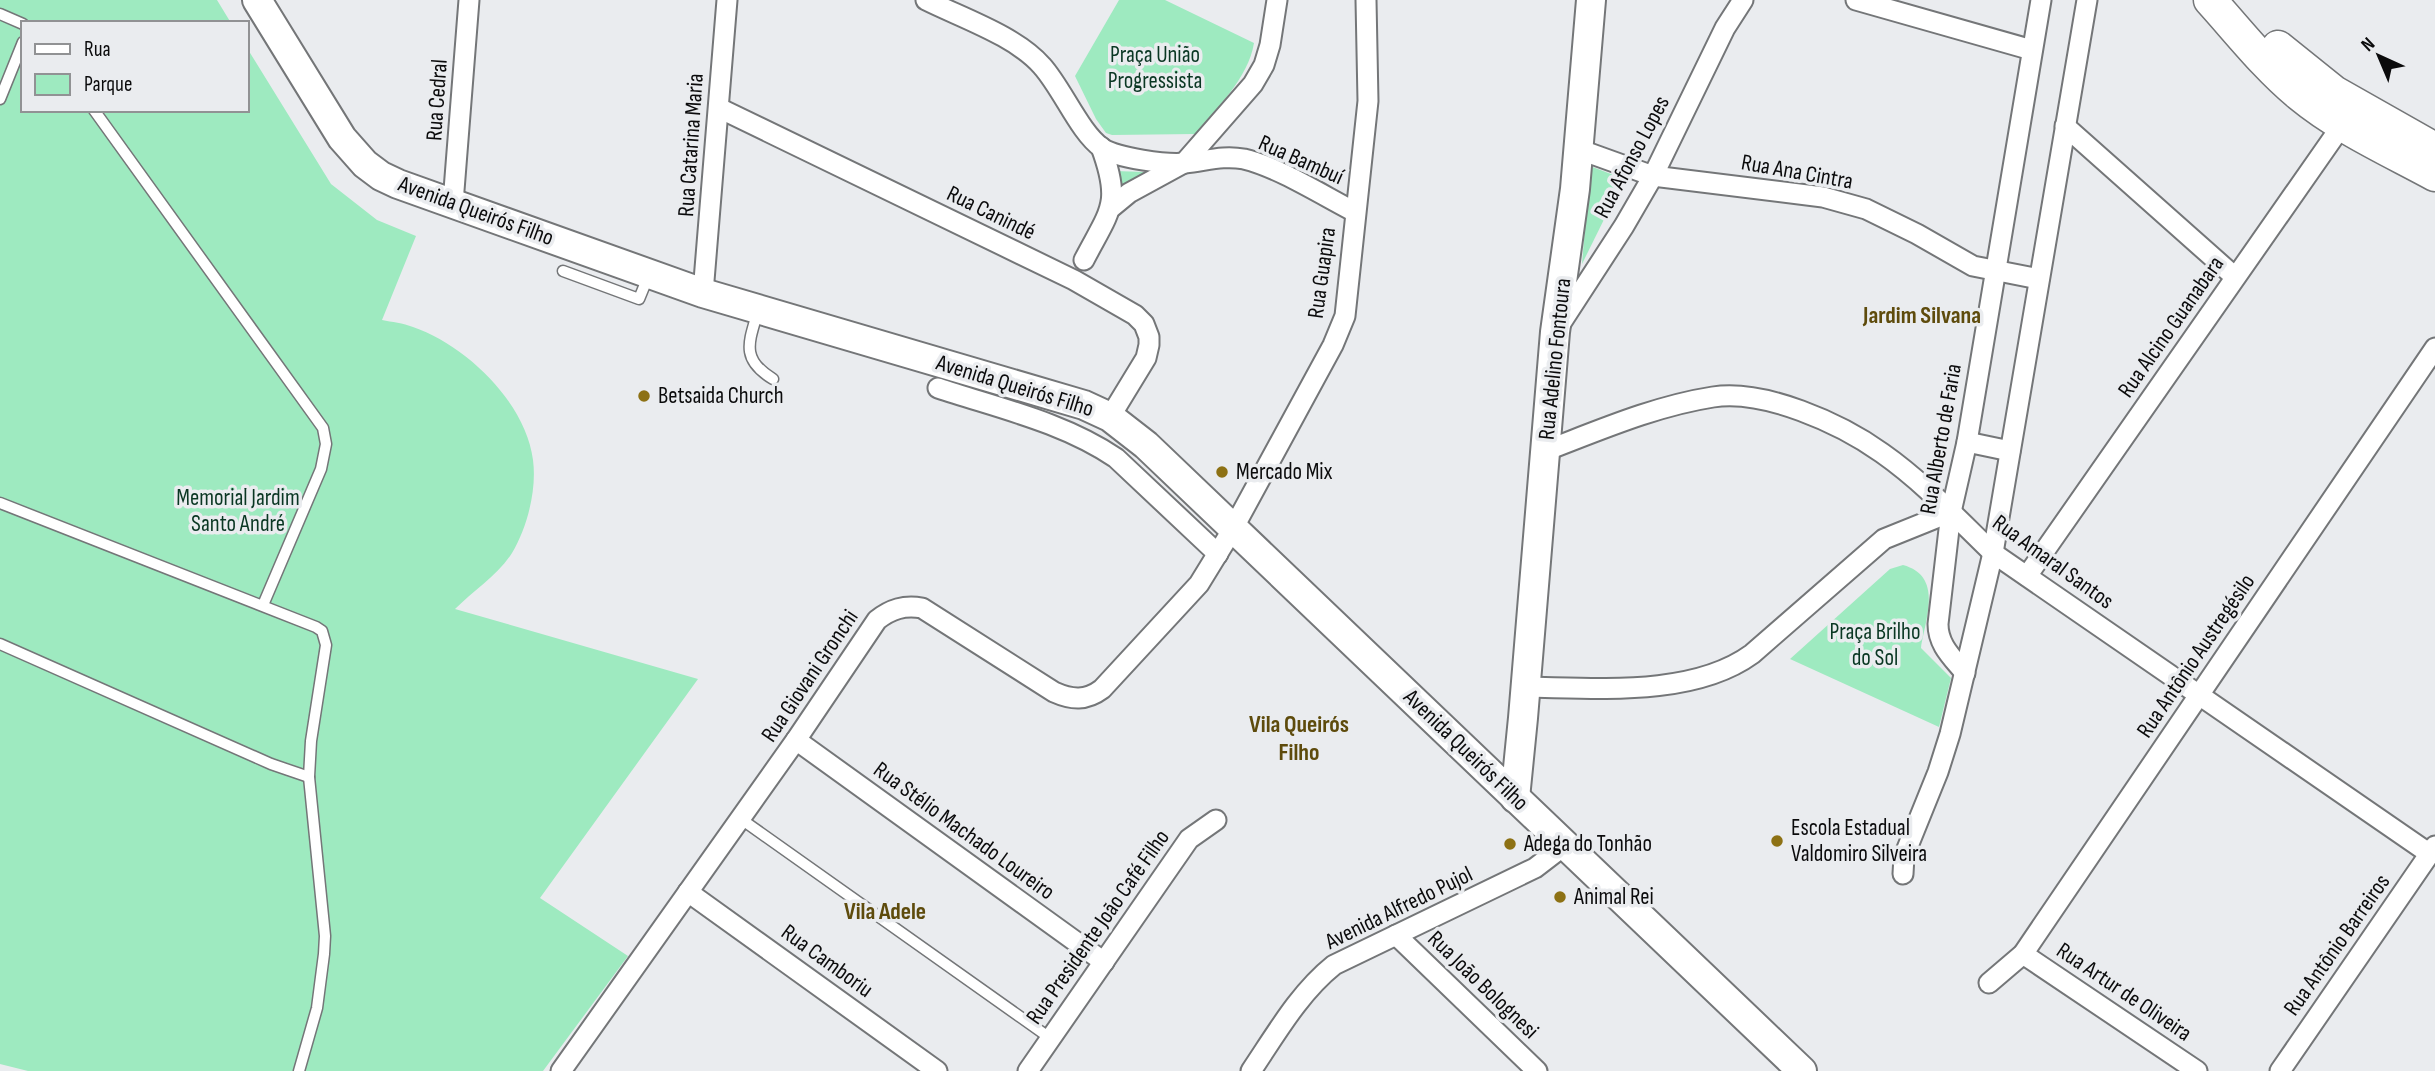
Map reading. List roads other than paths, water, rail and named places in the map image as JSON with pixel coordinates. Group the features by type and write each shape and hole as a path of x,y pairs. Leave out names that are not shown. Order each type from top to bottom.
{"main road":[{"name":"Avenida Queirós Filho","path":"257,0 342,138 381,176 453,204 607,272 650,274 758,310 1084,405 1110,417 1146,445 1234,527 1802,1071"},
{"name":"Rua Adelino Fontoura","path":"1515,798 1555,332 1575,189 1591,0"},
{"path":"2210,0 2281,78 2349,116 2435,175"},
{"path":"2235,0 2287,55 2334,92 2349,116 2435,149"},
{"path":"1479,763 1500,745 1523,718"}],"street":[{"name":"Rua Cedral","path":"453,204 469,0"},
{"name":"Rua Catarina Maria","path":"703,293 727,0"},
{"path":"926,0 1006,39 1040,63 1101,147 1112,183 1112,207"},
{"path":"1084,261 1112,207 1129,193 1184,163 1253,84 1270,45 1277,0"},
{"name":"Rua Guapira","path":"1234,527 1345,316 1368,102 1366,0"},
{"name":"Rua Afonso Lopes","path":"1555,332 1653,176 1725,28 1743,0"},
{"path":"1856,0 2032,50"},
{"name":"Rua Alberto de Faria","path":"1965,673 1942,646 1938,636 1951,512 1967,442 2041,0"},
{"path":"1903,874 1905,856 1950,734 1993,553 2087,0"},
{"name":"Rua Canindé","path":"719,108 1074,280 1135,315 1144,324 1149,337 1146,358 1110,417"},
{"name":"Rua Alcino Guanabara","path":"2027,576 2349,116"},
{"path":"2065,126 2235,277"},
{"path":"1101,147 1124,157 1184,163"},
{"name":"Rua Ana Cintra","path":"1578,149 1653,176 1823,197 1866,209 1973,266 2039,279"},
{"name":"Rua Bambuí","path":"1184,163 1219,157 1242,159 1272,170 1355,212"},
{"name":"Rua Antônio Austregésilo","path":"1989,983 2023,954 2435,348"},
{"name":"Avenida Queirós Filho","path":"938,388 1066,430 1099,447 1116,458 1218,554"},
{"name":"Rua Amaral Santos","path":"1545,451 1663,408 1715,396 1752,397 1794,408 1831,424 1882,453 1951,512 1993,553 2199,695 2432,850"},
{"path":"1967,442 2010,451"},
{"path":"1526,687 1658,686 1715,675 1752,654 1885,538 1951,512"},
{"name":"Rua Giovani Gronchi","path":"561,1071 741,819 877,620 889,611 911,606 932,612 1054,692 1064,697 1081,699 1091,696 1112,679 1188,598 1234,527"},
{"name":"Rua Stélio Machado Loureiro","path":"796,740 1104,962"},
{"name":"Rua Presidente João Café Filho","path":"1028,1071 1189,839 1216,820"},
{"name":"Avenida Alfredo Pujol","path":"1251,1071 1318,978 1353,954 1535,868 1565,845"},
{"name":"Rua Antônio Barreiros","path":"2280,1071 2432,850"},
{"name":"Rua Camboriu","path":"688,892 937,1071"},
{"name":"Rua João Bolognesi","path":"1396,935 1537,1071"},
{"name":"Rua Artur de Oliveira","path":"2023,954 2197,1071"}],"lane":[{"path":"0,14 21,23"},
{"path":"0,99 21,48"},
{"path":"95,112 323,428 326,444 321,469 263,605"},
{"path":"563,271 607,272"},
{"path":"758,310 749,352 754,364 773,379"},
{"path":"0,503 320,629 325,639 309,777 325,936 317,1009 299,1071"},
{"path":"0,644 271,764 309,777"},
{"path":"741,819 1051,1038"}],"place":[{"name":"Betsaida Church","path":"644,396"},
{"name":"Mercado Mix","path":"1222,472"},
{"name":"Escola Estadual Valdomiro Silveira","path":"1777,841"},
{"name":"Adega do Tonhão","path":"1510,844"},
{"name":"Animal Rei","path":"1560,897"}],"district":[{"name":"Jardim Silvana","path":"1922,315"},
{"name":"Vila Queirós Filho","path":"1299,738"},
{"name":"Vila Adele","path":"885,911"}],"park label":[{"name":"Praça União Progressista","path":"1155,68"},
{"name":"Memorial Jardim Santo André","path":"238,511"},
{"name":"Praça Brilho do Sol","path":"1875,645"}]}
